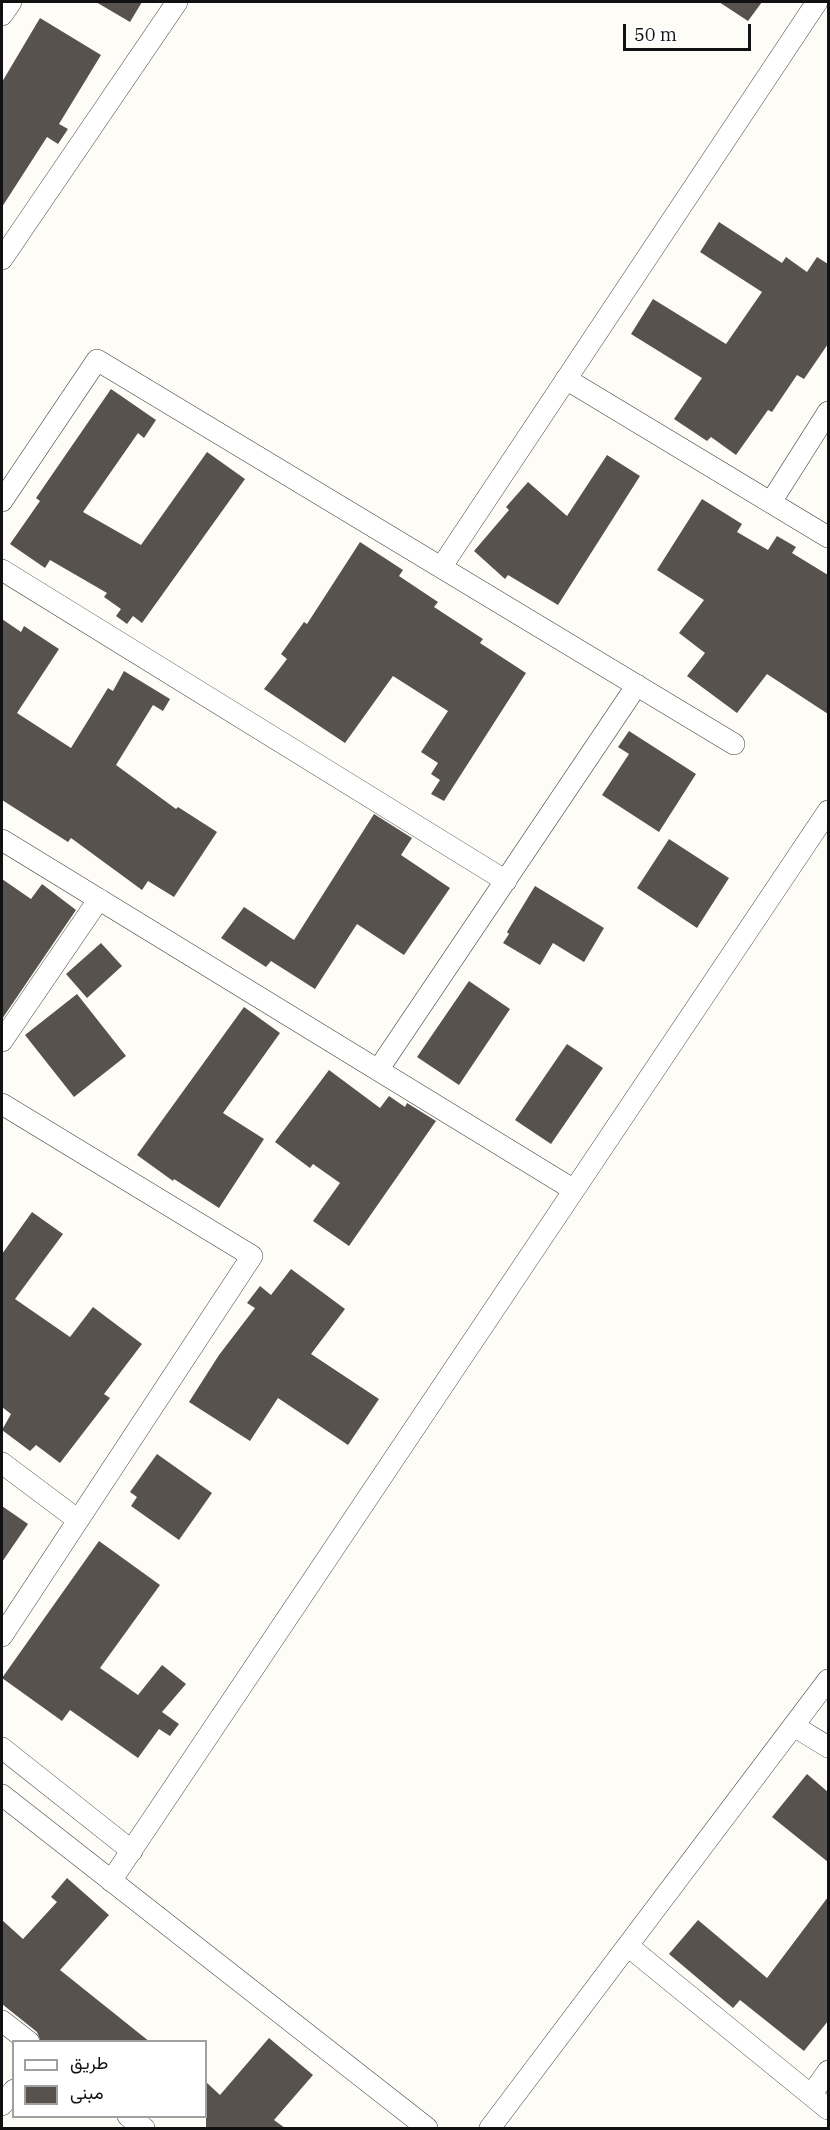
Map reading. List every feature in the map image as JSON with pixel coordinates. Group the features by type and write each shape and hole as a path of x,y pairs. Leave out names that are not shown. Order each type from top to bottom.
{"street":[{"path":"2,15 11,2"},
{"path":"2,259 177,2"},
{"path":"442,566 817,2"},
{"path":"2,501 97,360 734,744"},
{"path":"566,379 828,537"},
{"path":"771,502 828,412"},
{"path":"2,570 506,881"},
{"path":"378,1070 637,685"},
{"path":"111,1881 828,811"},
{"path":"2,840 574,1190"},
{"path":"2,1041 99,899"},
{"path":"2,1104 252,1256 2,1636"},
{"path":"2,1463 78,1520"},
{"path":"490,2128 828,1680"},
{"path":"794,1726 828,1747"},
{"path":"2,1748 132,1851"},
{"path":"2,1795 427,2128"},
{"path":"628,1946 828,2109"},
{"path":"2,2021 26,2040"},
{"path":"811,2095 828,2071"},
{"path":"2,2105 12,2092"},
{"path":"131,2118 144,2128"}],"building":[{"path":"96,2 142,2 130,22"},
{"path":"719,2 762,2 748,21"},
{"path":"40,18 101,55 59,124 68,129 58,144 47,137 2,207 2,82"},
{"path":"719,222 782,263 786,257 807,272 817,257 828,264 828,344 804,379 797,375 772,412 768,410 736,455 711,437 707,441 674,419 702,378 631,334 653,299 726,344 762,292 700,252"},
{"path":"111,389 156,420 144,438 138,433 83,512 141,545 207,452 245,479 142,623 133,616 127,624 116,616 121,609 104,597 107,593 50,560 45,568 10,544 40,501 36,498"},
{"path":"607,455 640,476 558,605 508,575 505,579 474,551 509,510 506,507 528,482 567,516"},
{"path":"702,499 742,524 737,532 768,550 777,536 796,547 792,553 828,575 828,714 767,674 737,713 687,676 705,653 679,633 704,600 657,570"},
{"path":"360,542 403,570 399,576 438,602 434,607 483,639 480,643 526,673 444,801 431,794 440,780 431,774 438,763 421,752 448,711 393,676 345,743 264,689 287,659 281,654 304,622 307,624"},
{"path":"2,619 21,632 24,626 59,649 17,713 71,748 108,688 113,691 124,671 170,699 163,711 153,705 116,765 176,809 178,807 217,832 174,897 148,881 142,890 71,838 68,842 2,800"},
{"path":"629,731 696,774 659,832 602,795 629,754 618,747"},
{"path":"374,814 412,838 401,855 450,888 404,955 357,924 315,989 271,961 266,967 221,938 244,907 294,940"},
{"path":"669,839 729,878 697,928 637,888"},
{"path":"2,879 31,899 42,884 76,910 2,1019"},
{"path":"535,886 604,928 584,962 553,943 540,965 503,943 509,934 507,932"},
{"path":"101,943 122,966 87,998 66,974"},
{"path":"469,981 510,1009 459,1085 417,1057"},
{"path":"77,994 126,1056 74,1097 25,1035"},
{"path":"244,1007 280,1033 223,1113 264,1139 219,1208 174,1179 173,1181 137,1155"},
{"path":"567,1044 603,1068 551,1144 515,1120"},
{"path":"329,1070 380,1108 389,1096 405,1107 407,1103 436,1121 349,1246 313,1221 340,1183 313,1164 310,1168 275,1142"},
{"path":"32,1212 63,1234 15,1299 70,1337 93,1307 142,1344 104,1394 110,1398 60,1463 36,1445 30,1451 2,1430 11,1414 2,1407 2,1254"},
{"path":"291,1269 345,1309 311,1354 379,1399 348,1445 278,1398 250,1441 189,1402 219,1355 255,1308 247,1303 260,1286 271,1295"},
{"path":"157,1454 212,1493 179,1540 131,1506 137,1497 130,1492"},
{"path":"2,1506 28,1524 2,1562"},
{"path":"99,1541 160,1585 100,1668 138,1695 162,1665 186,1684 162,1712 179,1724 170,1736 159,1729 138,1758 70,1710 62,1721 2,1678"},
{"path":"807,1774 828,1792 828,1862 772,1817"},
{"path":"67,1878 109,1915 60,1970 148,2040 40,2040 37,2032 2,2004 2,1920 23,1939 57,1902 51,1897"},
{"path":"828,1897 828,2021 804,2051 740,2000 733,2008 669,1954 698,1920 767,1978"},
{"path":"269,2038 313,2075 274,2120 285,2128 206,2128 207,2083 220,2095"}]}
